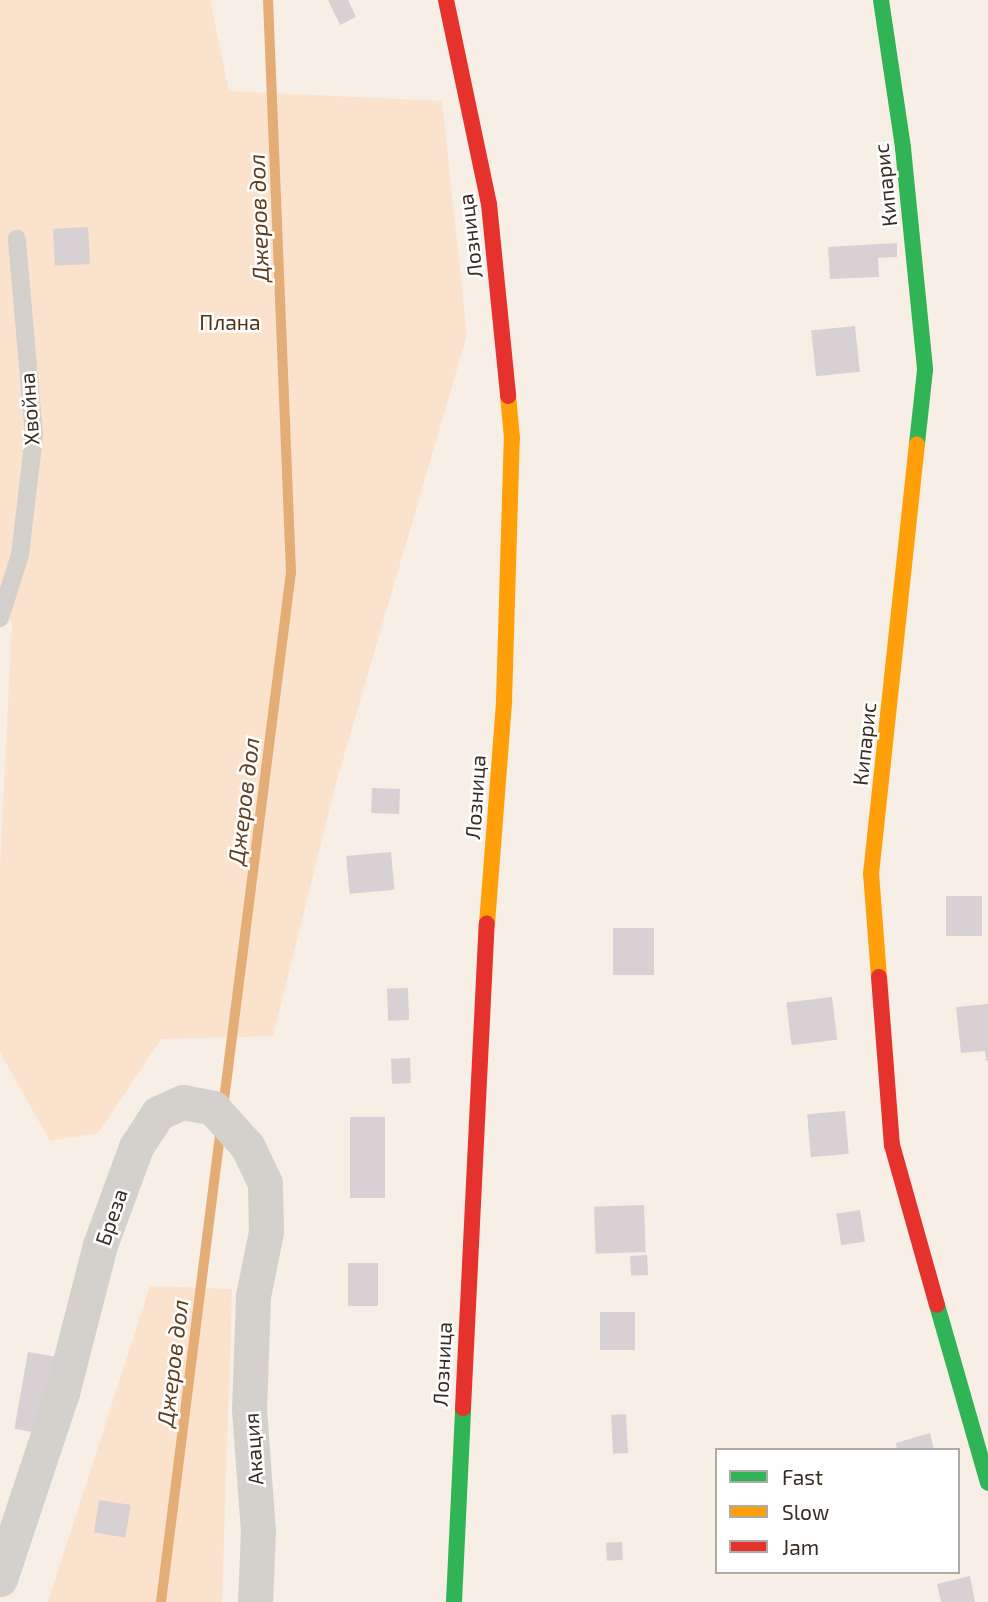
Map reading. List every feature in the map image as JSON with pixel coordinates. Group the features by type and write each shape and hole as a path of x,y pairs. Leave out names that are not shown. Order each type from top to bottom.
{"street":[{"name":"Лозница","path":"446,0 489,204 512,438 504,701 481,995 454,1602"},
{"name":"Кипарис","path":"881,0 903,148 925,370 871,874 892,1144 988,1483"},
{"name":"Бреза","path":"0,1580 62,1393 100,1244 136,1147 158,1113 183,1102 213,1108 248,1147 265,1183 266,1232 253,1296"},
{"name":"Акация","path":"253,1296 249,1409 258,1531 256,1602"}],"lane":[{"name":"Хвойна","path":"0,618 20,555 34,435 17,239"}],"green space":[{"name":"Плана","path":"0,0 210,0 229,91 442,101 467,335 336,783 273,1036 161,1039 98,1133 50,1141 0,1052 0,868 12,622 0,614"},
{"path":"150,1286 232,1289 222,1602 48,1602"}],"building":[{"path":"328,0 348,0 356,17 340,25"},
{"path":"88,227 90,264 55,266 53,229"},
{"path":"897,243 897,257 878,258 879,277 830,279 828,247"},
{"path":"855,326 860,372 816,376 811,331"},
{"path":"372,788 400,789 399,814 371,813"},
{"path":"391,852 394,890 349,894 346,856"},
{"path":"946,896 982,896 982,936 946,936"},
{"path":"613,928 654,928 654,975 613,975"},
{"path":"408,988 409,1020 388,1021 387,989"},
{"path":"832,997 837,1040 792,1045 786,1003"},
{"path":"988,1004 986,1061 985,1051 961,1053 956,1007"},
{"path":"410,1058 411,1083 392,1084 391,1059"},
{"path":"845,1111 849,1154 811,1157 807,1114"},
{"path":"350,1117 385,1117 385,1198 350,1198"},
{"path":"644,1205 646,1252 596,1254 594,1207"},
{"path":"860,1210 865,1242 841,1245 836,1214"},
{"path":"647,1255 648,1275 631,1276 630,1256"},
{"path":"348,1263 378,1263 378,1306 348,1306"},
{"path":"600,1312 635,1312 635,1350 600,1350"},
{"path":"28,1352 56,1357 42,1434 14,1429"},
{"path":"626,1414 628,1453 613,1454 611,1415"},
{"path":"930,1433 934,1448 897,1448 896,1443"},
{"path":"99,1500 131,1505 125,1538 94,1533"},
{"path":"622,1542 623,1560 607,1561 606,1543"},
{"path":"970,1576 975,1602 941,1602 937,1584"}],"waterway":[{"name":"Джеров дол","path":"223,1108 291,572 268,0"},
{"name":"Джеров дол","path":"161,1602 221,1130"}],"traffic: fast":[{"path":"881,0 903,148 925,370 917,444"},
{"path":"937,1305 988,1483"},
{"path":"454,1602 463,1408"}],"traffic: slow":[{"path":"487,924 504,701 512,438 508,396"},
{"path":"879,977 871,874 917,444"}],"traffic: jam":[{"path":"446,0 489,204 508,396"},
{"path":"463,1408 487,924"},
{"path":"879,977 892,1145 937,1305"}]}
